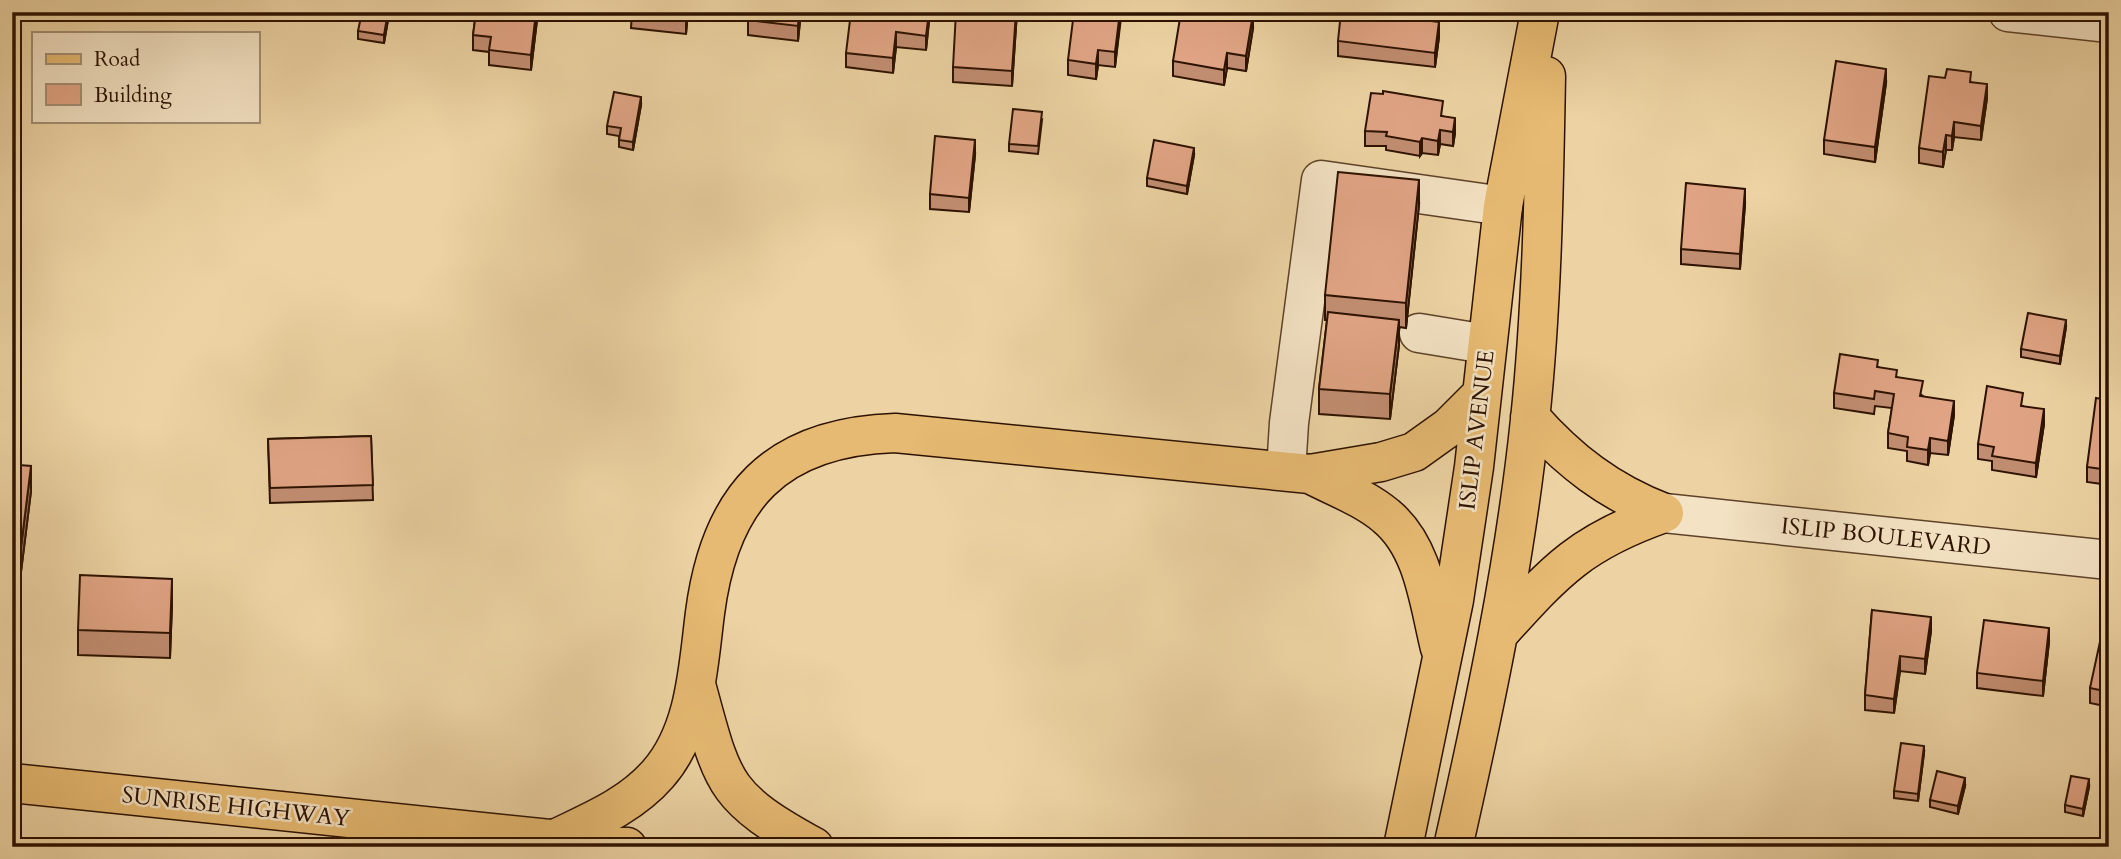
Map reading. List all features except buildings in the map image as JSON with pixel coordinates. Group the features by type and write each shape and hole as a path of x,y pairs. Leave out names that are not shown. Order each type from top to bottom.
{"main road":[{"name":"ISLIP AVENUE","path":"1403,847 1443,662 1474,467 1503,206 1540,12"},
{"path":"1453,847 1499,633 1531,417 1543,213 1548,12"},
{"path":"555,839 629,801 659,774 679,737 696,688 713,568 728,524 752,489 769,473 808,449 871,434 895,433 1298,473 1381,462 1414,452 1449,427 1481,395"},
{"path":"1531,417 1553,442 1590,475 1636,503 1664,513"},
{"path":"1298,473 1386,516 1400,531 1420,569 1443,662"},
{"path":"1499,633 1552,574 1582,551 1610,534 1664,513"},
{"path":"696,688 720,768 733,790 768,822 814,847"},
{"name":"SUNRISE HIGHWAY","path":"12,783 627,847"}],"street":[{"path":"2008,12 2109,23"},
{"path":"1298,473 1289,423 1321,180 1503,206"},
{"path":"1419,334 1486,344"},
{"name":"ISLIP BOULEVARD","path":"1664,513 2109,560"}]}
